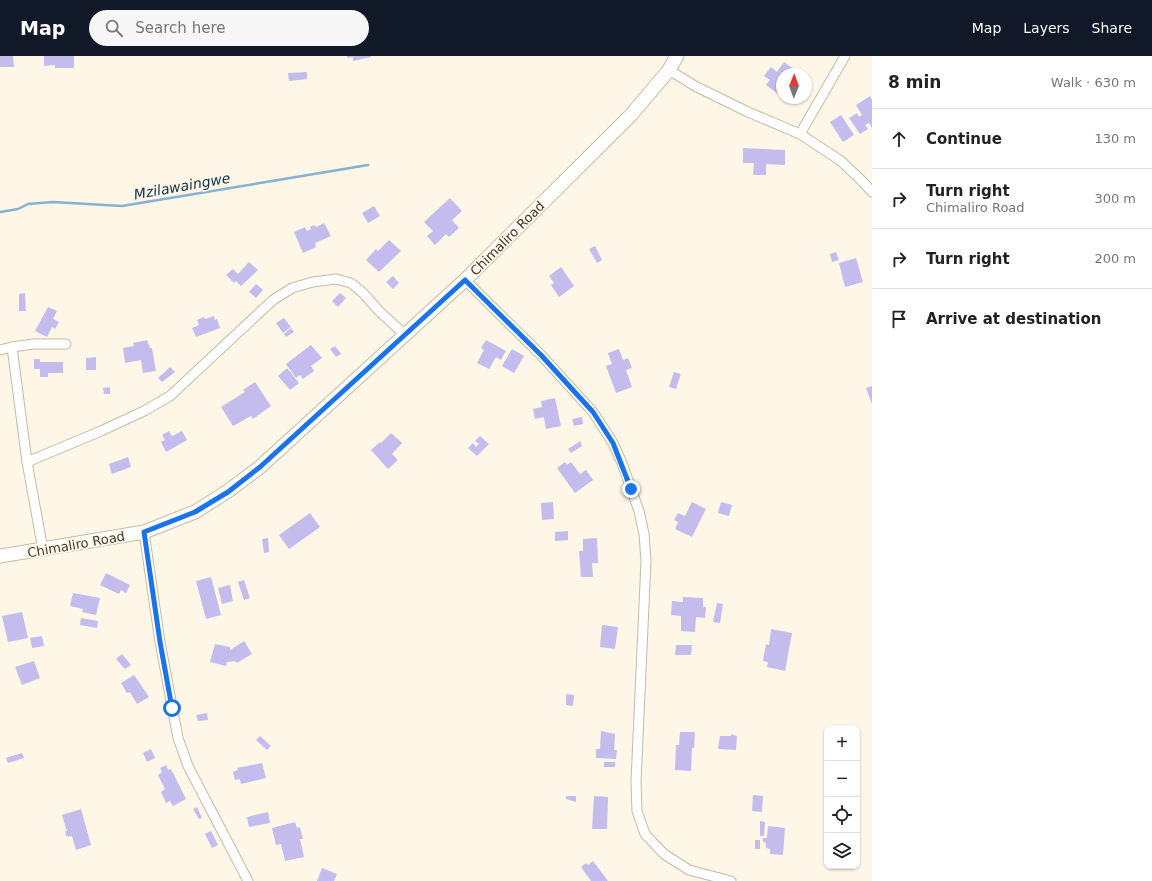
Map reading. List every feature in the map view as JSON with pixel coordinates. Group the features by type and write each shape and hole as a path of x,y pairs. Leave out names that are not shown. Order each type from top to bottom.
{"street":[{"name":"Chimaliro Road","path":"0,556 144,532 195,512 228,492 260,467 465,280 631,115 669,70 677,56"},
{"path":"800,134 845,56"},
{"path":"669,70 695,86 748,112 800,134 841,161 864,182 872,192"},
{"path":"27,462 101,431 144,411 170,396 273,300 292,288 313,282 336,279 351,283 405,335"},
{"path":"465,280 541,355 593,412 613,443 622,463 639,511 644,534 646,561 636,782 638,811 645,834 664,854 689,870 731,881"},
{"path":"0,350 33,344 66,344"},
{"path":"12,348 27,462 43,550"},
{"path":"144,532 160,642 178,738 188,766 248,881"}],"building":[{"path":"0,56 13,56 14,67 0,67"},
{"path":"44,56 74,56 74,68 55,68 55,65 44,66"},
{"path":"347,56 371,57 353,61 353,57 347,58"},
{"path":"784,62 792,68 780,68"},
{"path":"771,67 776,71 776,92 766,85 770,80 764,76"},
{"path":"307,72 307,79 289,81 288,73"},
{"path":"870,96 872,100 872,128 869,123 865,125 868,129 860,134 849,118 857,113 859,117 862,115 856,105"},
{"path":"841,115 854,135 843,142 830,122"},
{"path":"743,148 785,150 785,165 766,164 766,175 753,175 754,163 743,163"},
{"path":"450,198 462,211 452,220 459,228 449,237 446,234 435,245 427,236 433,231 424,222"},
{"path":"374,206 380,216 368,223 362,213"},
{"path":"324,223 331,236 315,243 316,247 303,253 294,232 305,227 307,231 314,225 316,227"},
{"path":"389,240 401,251 379,272 366,260 376,249 378,251"},
{"path":"595,246 602,260 597,263 589,249"},
{"path":"836,252 839,260 832,262 830,254"},
{"path":"856,258 863,282 845,287 839,263"},
{"path":"249,262 258,270 241,286 236,281 234,283 226,275 233,269 238,274"},
{"path":"561,267 574,286 559,297 551,285 554,283 549,276"},
{"path":"393,276 399,283 393,289 386,282"},
{"path":"256,284 263,290 256,298 249,292"},
{"path":"25,293 26,311 19,311 19,294"},
{"path":"340,293 346,298 338,307 332,301"},
{"path":"48,307 57,311 53,319 59,322 55,329 52,327 47,337 35,331"},
{"path":"214,316 215,320 217,319 220,328 196,337 192,328 199,325 197,320 204,317 205,319"},
{"path":"284,318 291,327 283,333 276,323"},
{"path":"291,328 294,332 286,337 284,334"},
{"path":"147,340 150,348 152,348 156,371 143,373 141,360 125,363 123,348 134,346 133,343"},
{"path":"486,340 506,351 501,360 496,357 489,369 477,363 484,350 481,348"},
{"path":"311,345 322,358 311,366 314,371 303,379 300,375 296,378 286,364"},
{"path":"335,346 341,354 336,357 330,349"},
{"path":"512,349 524,356 514,373 502,366"},
{"path":"619,349 623,360 628,358 632,368 626,370 632,387 616,393 606,366 612,364 608,353"},
{"path":"96,357 96,370 86,370 86,358"},
{"path":"34,359 40,359 40,362 63,362 63,373 48,373 48,377 40,377 40,369 34,369"},
{"path":"170,367 175,372 162,382 158,378"},
{"path":"287,368 299,383 290,390 278,376"},
{"path":"674,372 681,374 676,389 669,387"},
{"path":"255,382 271,406 253,419 251,416 233,426 221,407 245,392 243,390"},
{"path":"872,386 872,404 866,388"},
{"path":"110,387 110,394 104,394 103,388"},
{"path":"555,398 561,426 546,429 544,417 535,419 533,409 542,407 541,401"},
{"path":"582,417 583,424 574,426 572,419"},
{"path":"169,431 172,436 182,431 187,440 166,452 161,442 165,440 162,435"},
{"path":"391,433 402,443 392,454 398,460 388,469 371,450"},
{"path":"480,436 489,444 477,456 468,448 473,443 476,447 479,444 475,441"},
{"path":"580,441 582,446 571,453 568,449"},
{"path":"128,457 131,467 112,474 109,464"},
{"path":"565,462 567,465 571,462 580,474 586,470 593,480 575,493 557,468"},
{"path":"553,502 554,519 542,520 541,503"},
{"path":"692,502 706,509 692,537 675,529 678,522 674,520 678,513 685,516"},
{"path":"721,502 732,505 729,516 718,513"},
{"path":"310,513 320,527 289,549 279,535"},
{"path":"568,531 568,540 555,541 555,532"},
{"path":"268,538 269,552 264,553 262,539"},
{"path":"597,538 598,563 592,563 593,577 581,577 579,551 583,551 583,539"},
{"path":"106,573 130,585 126,593 121,590 119,594 100,585"},
{"path":"211,577 221,615 206,619 196,581"},
{"path":"244,580 250,598 244,600 238,582"},
{"path":"230,585 233,601 222,604 218,588"},
{"path":"73,593 100,598 96,615 82,612 83,609 70,606"},
{"path":"683,597 703,598 703,607 706,607 705,618 696,617 695,632 681,631 681,616 671,615 672,601 683,602"},
{"path":"717,603 723,604 720,623 713,622"},
{"path":"22,612 28,638 8,642 2,616"},
{"path":"81,618 98,621 97,628 80,625"},
{"path":"602,625 618,627 615,649 600,647"},
{"path":"771,629 792,633 785,671 767,667 768,662 763,661 766,644 769,645"},
{"path":"42,636 44,646 32,648 30,638"},
{"path":"244,641 252,654 237,663 235,661 227,662 226,666 210,662 215,644 230,647 230,650"},
{"path":"676,645 692,645 691,655 675,655"},
{"path":"122,654 131,665 125,669 116,659"},
{"path":"34,661 40,678 22,685 15,667"},
{"path":"134,675 149,697 137,704 130,692 127,693 121,683"},
{"path":"566,694 574,695 573,706 566,705"},
{"path":"207,713 208,720 198,721 196,715"},
{"path":"601,731 615,734 614,750 617,750 616,759 596,758 596,749 600,749"},
{"path":"680,732 695,732 694,748 692,748 691,771 675,770 676,745 679,745"},
{"path":"731,734 737,736 736,750 718,749 720,736 731,736"},
{"path":"260,736 271,746 267,750 256,740"},
{"path":"151,749 155,758 147,762 143,753"},
{"path":"22,753 24,758 8,763 6,758"},
{"path":"604,762 615,762 615,767 604,767"},
{"path":"262,763 266,778 241,784 240,779 235,780 233,772 238,770 237,768"},
{"path":"166,765 168,770 171,769 186,799 173,806 170,801 166,803 161,792 165,789 158,775 162,772 160,768"},
{"path":"753,795 763,796 762,812 752,811"},
{"path":"566,796 576,796 576,802 566,799"},
{"path":"594,796 608,797 607,829 592,829"},
{"path":"197,807 202,818 199,819 193,809"},
{"path":"81,809 91,845 76,850 72,836 66,836 65,831 67,831 62,815"},
{"path":"268,812 270,823 249,827 247,817"},
{"path":"760,821 765,822 764,836 760,836"},
{"path":"295,822 297,828 300,827 303,839 300,839 304,857 285,861 281,844 276,845 272,828"},
{"path":"768,826 785,828 783,855 770,854 770,849 766,848 766,843 763,842 763,838 767,838"},
{"path":"211,831 218,845 212,848 205,834"},
{"path":"755,840 760,840 760,849 755,849"},
{"path":"593,861 608,881 591,881 581,867 586,863 588,865"},
{"path":"322,868 337,874 334,881 317,881"}],"waterway":[{"name":"Mzilawaingwe","path":"0,212 18,209 28,204 53,202 122,206 368,165"}],"route":[{"path":"172,708 160,642 144,532 195,512 228,492 260,467 465,280 541,355 593,412 613,443 631,489"}]}
